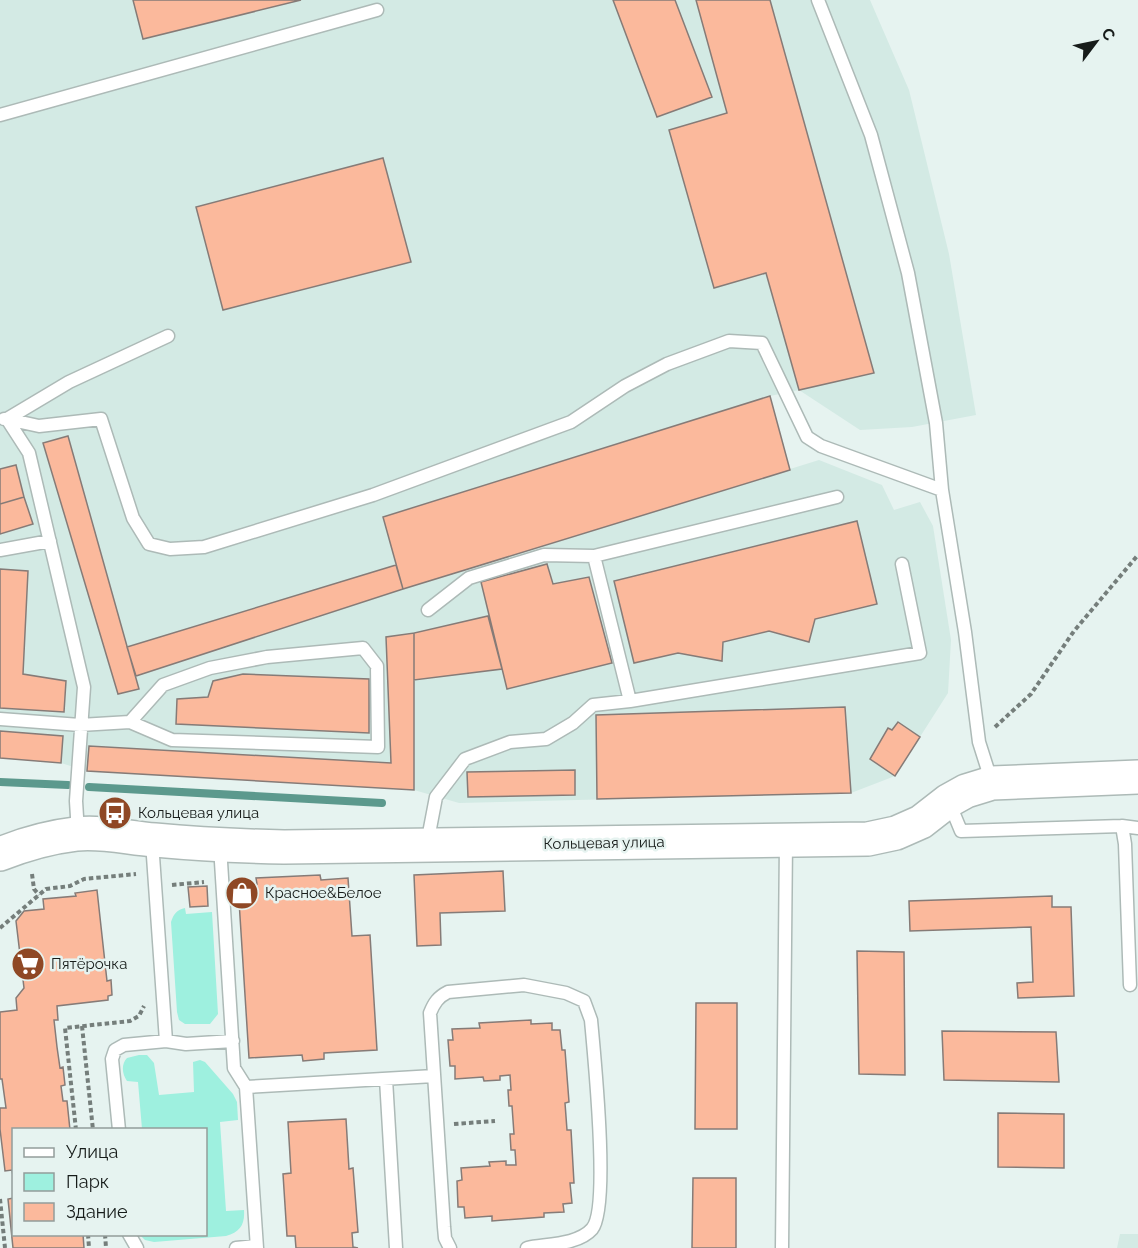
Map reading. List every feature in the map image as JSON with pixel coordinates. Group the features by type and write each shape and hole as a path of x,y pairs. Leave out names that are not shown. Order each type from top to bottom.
{"street":[{"name":"Кольцевая улица","path":"0,854 50,837 78,834 113,835 153,856 220,845 284,847 868,839 896,833 921,822 948,801 966,791 992,783 1132,777"}],"lane":[{"path":"818,0 871,135 908,273 936,423 942,490 965,632 979,742 992,783"},
{"path":"0,115 377,10"},
{"path":"3,419 69,382 168,336"},
{"path":"3,419 39,426 101,419 133,518 149,544 170,549 204,547 373,495 571,422 625,386 657,369 729,341 762,343 807,437 821,446 942,490"},
{"path":"3,419 29,453 84,687 76,801 78,834"},
{"path":"428,610 469,578 544,555 594,556 837,497"},
{"path":"0,550 50,541"},
{"path":"594,556 630,701"},
{"path":"427,845 436,797 465,759 510,742 546,739 573,723 592,705 630,701 920,653 902,564"},
{"path":"0,719 80,725 130,722 172,740 378,747 377,666 363,648 267,657 210,668 164,685 130,722"},
{"path":"948,801 961,831 1122,826 1138,828"},
{"path":"1122,826 1125,844 1130,985"},
{"path":"782,1248 786,840"},
{"path":"220,845 234,1068 246,1087 256,1247 236,1248"},
{"path":"153,856 166,1041"},
{"path":"450,1248 444,1227 429,1013 440,996 448,992 524,985 575,996 584,1001 589,1010 602,1173 597,1222 590,1231 576,1239 527,1248"},
{"path":"119,1128 112,1059 115,1050 123,1045 166,1041 186,1044 233,1041"},
{"path":"246,1087 434,1076"},
{"path":"386,1079 396,1248"}],"path":[{"path":"979,742 1031,694 1074,631 1138,555"},
{"path":"0,928 46,889 70,886 84,879 135,874 153,856"},
{"path":"31,868 34,889 39,895"},
{"path":"135,874 136,885"},
{"path":"155,886 223,881"},
{"path":"76,1128 65,1028 130,1021 139,1016 144,1008 144,997"},
{"path":"82,1026 93,1128"},
{"path":"437,1125 495,1122"},
{"path":"0,1199 5,1248"}],"shaded area":[{"path":"0,0 870,0 909,90 949,254 976,415 912,427 860,430 799,390 770,396 790,469 819,460 882,485 894,510 920,502 933,526 951,640 948,693 895,776 851,793 459,803 414,790 87,771 61,763 0,758"},
{"path":"1120,1234 1138,1234 1138,1248 1117,1248"}],"green space":[{"path":"185,908 186,914 212,912 218,1014 210,1024 185,1024 179,1020 177,1012 171,922 176,912"},
{"path":"147,1055 154,1063 159,1095 194,1092 193,1062 200,1060 205,1062 233,1094 237,1102 238,1120 220,1122 226,1211 244,1210 244,1220 235,1232 226,1236 154,1242 145,1240 141,1236 207,1236 207,1128 142,1128 138,1082 127,1081 124,1075 124,1063 127,1058"}],"building":[{"path":"133,0 301,0 143,39"},
{"path":"613,0 675,0 712,97 657,117"},
{"path":"696,0 770,0 874,373 799,390 766,273 714,288 669,130 727,113"},
{"path":"383,158 411,262 223,310 196,207"},
{"path":"770,396 790,470 403,589 383,517"},
{"path":"68,436 139,689 118,694 43,443"},
{"path":"16,465 24,497 0,504 0,469"},
{"path":"24,497 33,524 0,534 0,504"},
{"path":"857,521 877,604 815,619 809,642 769,631 723,642 722,661 678,653 634,663 614,581"},
{"path":"547,564 553,584 589,577 612,663 507,689 481,582"},
{"path":"396,565 403,589 136,676 127,647"},
{"path":"0,569 28,571 23,674 66,681 64,712 0,708"},
{"path":"488,616 502,669 414,680 414,633"},
{"path":"414,633 414,790 87,771 89,746 391,763 386,637"},
{"path":"243,674 369,679 369,733 176,724 177,699 208,697 213,681"},
{"path":"845,707 851,793 597,799 596,715"},
{"path":"898,722 920,737 895,776 870,759 888,728 892,730"},
{"path":"0,731 63,736 61,763 0,758"},
{"path":"575,770 575,795 468,797 467,772"},
{"path":"503,871 505,911 440,913 441,945 417,946 414,875"},
{"path":"320,875 321,880 348,878 352,936 370,935 377,1050 324,1053 324,1059 303,1061 302,1055 249,1058 238,885 257,884 256,878"},
{"path":"207,886 208,906 190,907 188,887"},
{"path":"97,890 107,981 111,980 112,995 108,996 108,1000 57,1006 58,1020 54,1020 60,1068 63,1067 65,1085 61,1086 63,1101 67,1101 70,1128 12,1128 12,1170 5,1171 0,1129 0,1108 6,1108 2,1079 0,1079 0,1012 17,1010 16,998 24,988 16,921 24,911 44,909 43,899 76,896 75,893"},
{"path":"1052,896 1052,907 1071,907 1074,996 1018,998 1017,983 1033,982 1031,927 910,931 909,901"},
{"path":"857,951 904,952 905,1075 859,1074"},
{"path":"696,1003 737,1003 737,1129 695,1129"},
{"path":"531,1020 531,1024 552,1023 552,1030 560,1030 562,1050 565,1050 569,1102 565,1103 567,1130 571,1130 574,1183 570,1183 572,1203 563,1204 564,1212 544,1213 544,1217 492,1221 492,1216 465,1218 464,1207 458,1207 457,1181 462,1180 461,1168 490,1166 489,1162 506,1161 506,1165 516,1165 515,1150 511,1150 510,1134 514,1134 512,1106 509,1106 510,1075 500,1076 500,1080 484,1081 483,1077 455,1079 455,1066 450,1066 448,1040 453,1040 452,1029 480,1028 479,1023"},
{"path":"942,1031 1056,1032 1059,1082 944,1080"},
{"path":"998,1113 1064,1114 1064,1168 998,1167"},
{"path":"346,1119 349,1169 353,1168 358,1232 352,1233 353,1247 358,1248 296,1248 295,1236 287,1236 283,1174 291,1173 288,1122"},
{"path":"693,1178 736,1178 736,1248 692,1248"},
{"path":"12,1198 12,1236 83,1236 84,1248 13,1248 8,1199"}],"waterway":[{"path":"0,782 68,785"},
{"path":"89,787 382,803"}],"place":[{"name":"Кольцевая улица","path":"115,813"},
{"name":"Красное&Белое","path":"242,893"},
{"name":"Пятёрочка","path":"28,964"}]}
